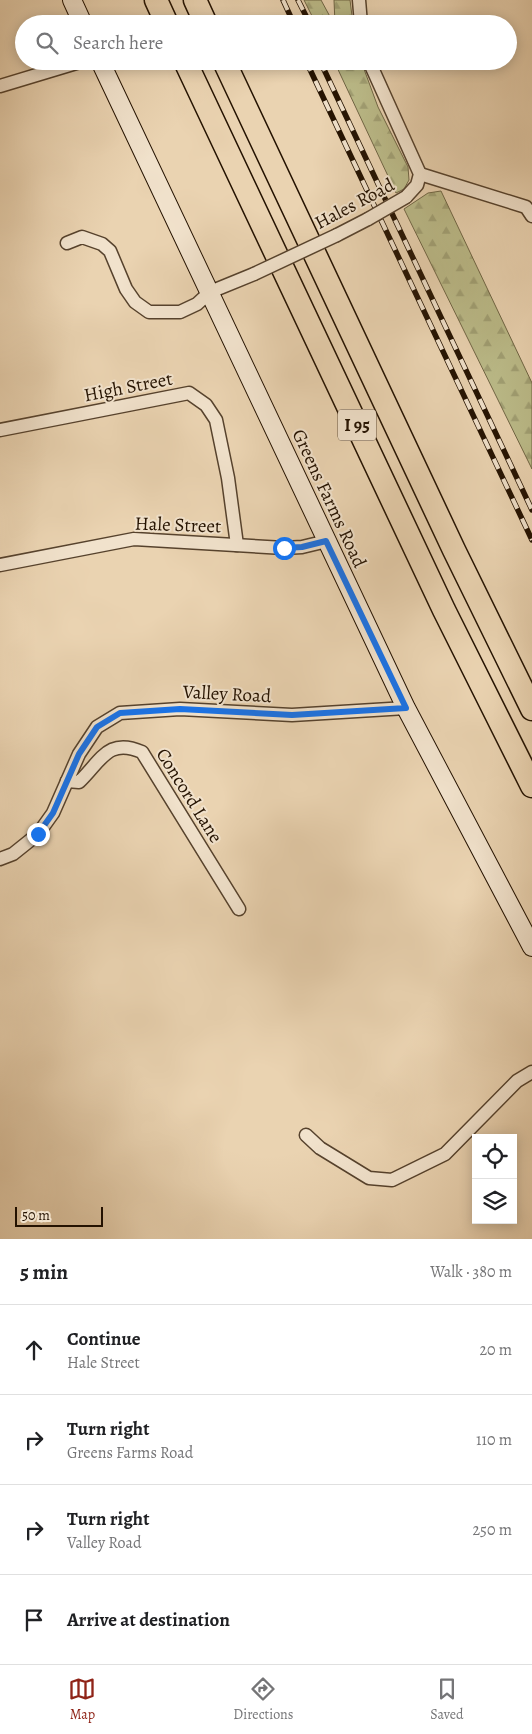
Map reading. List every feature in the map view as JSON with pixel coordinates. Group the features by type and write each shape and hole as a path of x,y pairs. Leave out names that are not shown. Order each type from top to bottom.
{"highway":[{"path":"156,0 164,15"},
{"path":"195,0 202,15"},
{"name":"I 95","path":"189,70 440,603 532,786"},
{"name":"I 95","path":"228,70 454,550 532,709"}],"main road":[{"path":"72,0 79,15"},
{"name":"Greens Farms Road","path":"104,70 406,708 532,947"}],"street":[{"path":"359,0 360,15"},
{"path":"0,86 53,70"},
{"path":"373,70 420,174 530,208"},
{"name":"Hales Road","path":"67,243 82,237 102,244 110,251 126,289 135,302 149,312 180,312 197,304 210,292 254,274 368,219 406,197 417,185 420,174"},
{"name":"High Street","path":"0,430 189,393 206,405 216,420 228,478 236,545"},
{"name":"Hale Street","path":"0,566 134,539 293,548 326,541"},
{"name":"Valley Road","path":"0,858 13,854 38,834 53,813 79,754 97,727 120,713 180,709 292,715 406,708"},
{"name":"Concord Lane","path":"67,781 79,782 101,757 119,746 131,747 142,752 239,909"},
{"path":"306,1136 320,1148 369,1178 392,1180 444,1154 517,1081 532,1072"}],"green space":[{"path":"304,0 321,0 329,15 312,15"},
{"path":"334,0 350,0 352,15 335,15"},
{"path":"338,70 364,70 378,107 408,167 409,180 404,189 396,193"},
{"path":"441,191 532,383 532,469 404,209 428,193"}],"railway":[{"path":"283,0 290,15"},
{"path":"298,0 306,15"},
{"path":"310,70 532,540"},
{"path":"324,70 532,510"}],"route":[{"path":"38,834 53,813 79,754 97,727 120,713 180,709 292,715 406,708 326,541 310,546 284,548"}]}
